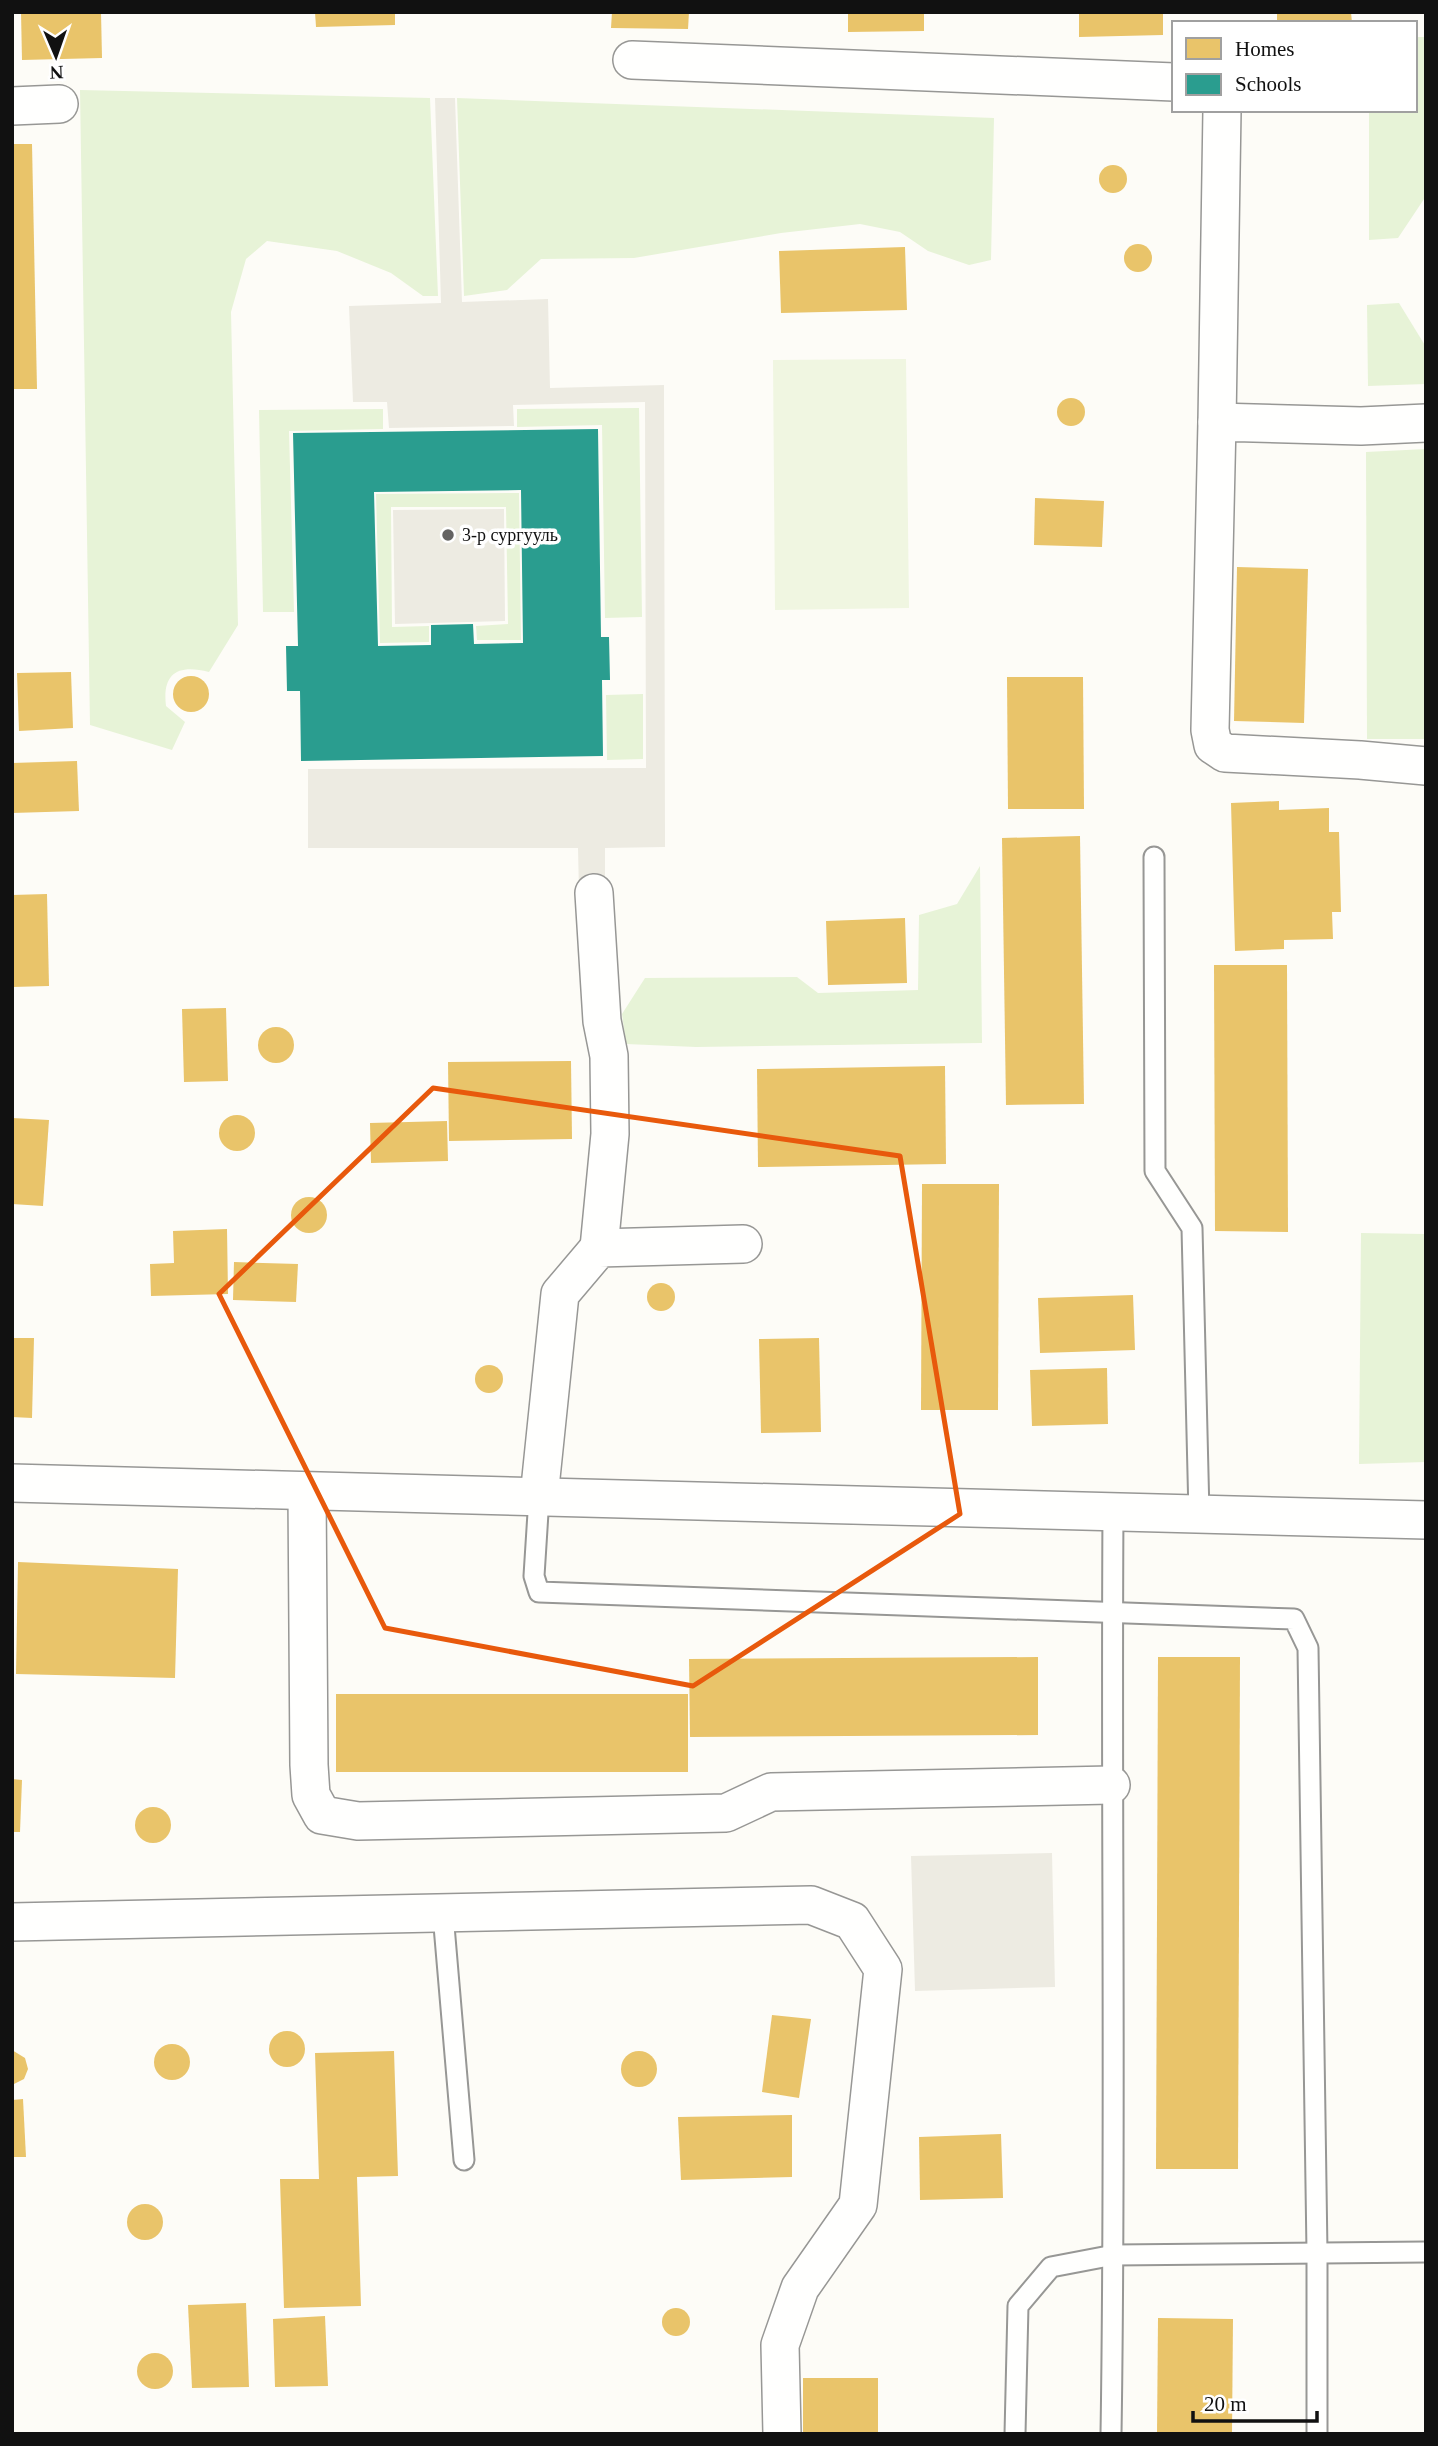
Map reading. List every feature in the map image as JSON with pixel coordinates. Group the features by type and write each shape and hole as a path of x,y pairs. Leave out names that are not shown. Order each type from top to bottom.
{"street":[{"path":"632,60 1172,82"},
{"path":"12,106 59,104"},
{"path":"1222,112 1210,730 1213,746 1225,753 1426,766"},
{"path":"1217,422 1361,426 1426,424"},
{"path":"539,1497 560,1294 599,1248 610,1135 609,1056 603,1021 594,893"},
{"path":"599,1248 743,1244"},
{"path":"12,1483 1426,1520"},
{"path":"307,1491 309,1765 311,1795 322,1815 358,1821 726,1813 771,1792 1111,1784"},
{"path":"12,1922 811,1905 852,1921 883,1969 858,2205 800,2288 780,2345 782,2434"}],"lane":[{"path":"1154,857 1155,1171 1192,1228 1199,1514"},
{"path":"539,1497 534,1576 539,1592 1294,1619 1308,1648 1317,2434"},
{"path":"1111,2434 1114,2255 1111,1784 1113,1512"},
{"path":"443,1913 464,2160"},
{"path":"1016,2434 1018,2306 1051,2267 1114,2255 1426,2252"}],"highlighted area":[{"path":"433,1088 900,1156 960,1514 693,1686 385,1628 219,1294"}],"green space":[{"path":"1417,37 1426,37 1426,196 1398,238 1369,240 1369,112 1417,112"},
{"path":"80,90 430,98 438,296 423,296 391,273 337,251 267,241 246,259 231,312 238,625 209,672 189,669 174,674 170,679 165,695 166,706 185,722 172,750 90,725"},
{"path":"457,98 994,118 991,260 969,265 928,251 900,232 860,224 781,233 634,258 541,259 507,290 464,296"},
{"path":"1399,303 1426,347 1426,384 1368,386 1367,305"},
{"path":"906,359 909,608 775,610 773,360"},
{"path":"639,408 642,617 605,618 602,425 517,427 517,409"},
{"path":"383,409 383,429 289,431 294,612 263,612 259,410"},
{"path":"1426,449 1426,739 1367,739 1366,452"},
{"path":"519,493 521,640 477,640 476,626 508,624 506,507 391,507 392,627 429,626 429,642 380,643 376,494"},
{"path":"643,694 643,759 607,760 606,695"},
{"path":"980,866 982,1043 696,1047 626,1044 622,1014 645,978 797,977 818,993 918,990 919,915 957,904"},
{"path":"1361,1233 1425,1234 1426,1462 1359,1464"}],"shaded area":[{"path":"435,98 455,98 462,302 548,299 550,388 664,385 665,847 605,848 605,893 579,893 578,848 308,848 308,769 646,768 645,402 513,405 514,426 389,428 387,402 353,402 349,306 441,303"},
{"path":"504,509 505,621 395,624 393,510"},
{"path":"1052,1853 1055,1987 915,1991 911,1856"}],"building: Homes":[{"path":"21,12 101,12 102,58 22,60"},
{"path":"315,12 395,12 395,25 316,27"},
{"path":"612,12 689,12 688,29 611,28"},
{"path":"848,12 924,12 924,31 848,32"},
{"path":"1079,12 1163,12 1163,35 1079,37"},
{"path":"1277,12 1351,12 1352,21 1277,21"},
{"path":"12,144 32,144 37,389 12,389"},
{"path":"1113,165 1123,169 1127,179 1123,189 1113,193 1103,189 1099,179 1103,169"},
{"path":"1138,244 1148,248 1152,258 1148,268 1138,272 1128,268 1124,258 1128,248"},
{"path":"905,247 907,310 781,313 779,251"},
{"path":"1071,398 1081,402 1085,412 1081,422 1071,426 1061,422 1057,412 1061,402"},
{"path":"1035,498 1104,501 1102,547 1034,545"},
{"path":"1237,567 1308,569 1304,723 1234,721"},
{"path":"71,672 73,728 19,731 17,673"},
{"path":"191,676 204,681 209,694 204,707 191,712 178,707 173,694 178,681"},
{"path":"1007,677 1083,677 1084,809 1008,809"},
{"path":"77,761 79,811 12,813 12,763"},
{"path":"1279,801 1279,810 1329,808 1329,832 1339,832 1341,912 1332,912 1333,939 1284,940 1284,949 1235,951 1231,803"},
{"path":"1080,836 1084,1104 1006,1105 1002,838"},
{"path":"47,894 49,986 12,987 12,895"},
{"path":"905,918 907,983 828,985 826,921"},
{"path":"1214,965 1287,965 1288,1232 1215,1231"},
{"path":"226,1008 228,1081 184,1082 182,1009"},
{"path":"276,1027 289,1032 294,1045 289,1058 276,1063 263,1058 258,1045 263,1032"},
{"path":"571,1061 572,1139 449,1141 448,1062"},
{"path":"945,1066 946,1164 758,1167 757,1069"},
{"path":"237,1115 250,1120 255,1133 250,1146 237,1151 224,1146 219,1133 224,1120"},
{"path":"12,1118 49,1120 43,1206 12,1204"},
{"path":"447,1121 448,1161 371,1163 370,1123"},
{"path":"922,1184 999,1184 998,1410 921,1410"},
{"path":"309,1197 322,1202 327,1215 322,1228 309,1233 296,1228 291,1215 296,1202"},
{"path":"227,1229 228,1294 151,1296 150,1264 174,1263 173,1231"},
{"path":"234,1262 298,1264 296,1302 233,1300"},
{"path":"661,1283 671,1287 675,1297 671,1307 661,1311 651,1307 647,1297 651,1287"},
{"path":"1133,1295 1135,1350 1040,1353 1038,1298"},
{"path":"12,1338 34,1338 32,1418 12,1417"},
{"path":"819,1338 821,1432 761,1433 759,1339"},
{"path":"489,1365 499,1369 503,1379 499,1389 489,1393 479,1389 475,1379 479,1369"},
{"path":"1107,1368 1108,1424 1032,1426 1030,1370"},
{"path":"18,1562 178,1569 175,1678 16,1674"},
{"path":"1038,1657 1038,1735 690,1737 689,1659"},
{"path":"1158,1657 1240,1657 1238,2169 1156,2169"},
{"path":"336,1694 688,1694 688,1772 336,1772"},
{"path":"12,1779 22,1780 20,1832 12,1832"},
{"path":"153,1807 166,1812 171,1825 166,1838 153,1843 140,1838 135,1825 140,1812"},
{"path":"772,2015 811,2019 799,2098 762,2092"},
{"path":"287,2031 300,2036 305,2049 300,2062 287,2067 274,2062 269,2049 274,2036"},
{"path":"172,2044 185,2049 190,2062 185,2075 172,2080 159,2075 154,2062 159,2049"},
{"path":"12,2050 25,2058 28,2069 24,2079 12,2085"},
{"path":"394,2051 398,2176 357,2177 361,2306 284,2308 280,2179 319,2179 315,2053"},
{"path":"639,2051 652,2056 657,2069 652,2082 639,2087 626,2082 621,2069 626,2056"},
{"path":"23,2099 26,2157 12,2157 12,2100"},
{"path":"792,2115 792,2177 681,2180 678,2117"},
{"path":"1001,2134 1003,2198 920,2200 919,2137"},
{"path":"145,2204 158,2209 163,2222 158,2235 145,2240 132,2235 127,2222 132,2209"},
{"path":"246,2303 249,2387 192,2388 188,2305"},
{"path":"676,2308 686,2312 690,2322 686,2332 676,2336 666,2332 662,2322 666,2312"},
{"path":"325,2316 328,2386 275,2387 273,2319"},
{"path":"1158,2318 1233,2319 1232,2434 1157,2434"},
{"path":"155,2353 168,2358 173,2371 168,2384 155,2389 142,2384 137,2371 142,2358"},
{"path":"803,2378 878,2378 878,2434 803,2434"}],"building: Schools":[{"name":"3-р сургууль","path":"598,429 601,637 609,637 610,680 602,680 603,756 301,761 300,691 287,691 286,646 298,646 293,433","holes":["521,490 523,643 474,644 473,624 431,625 431,645 378,646 374,492"]}],"place":[{"name":"3-р сургууль","path":"448,535"}]}
